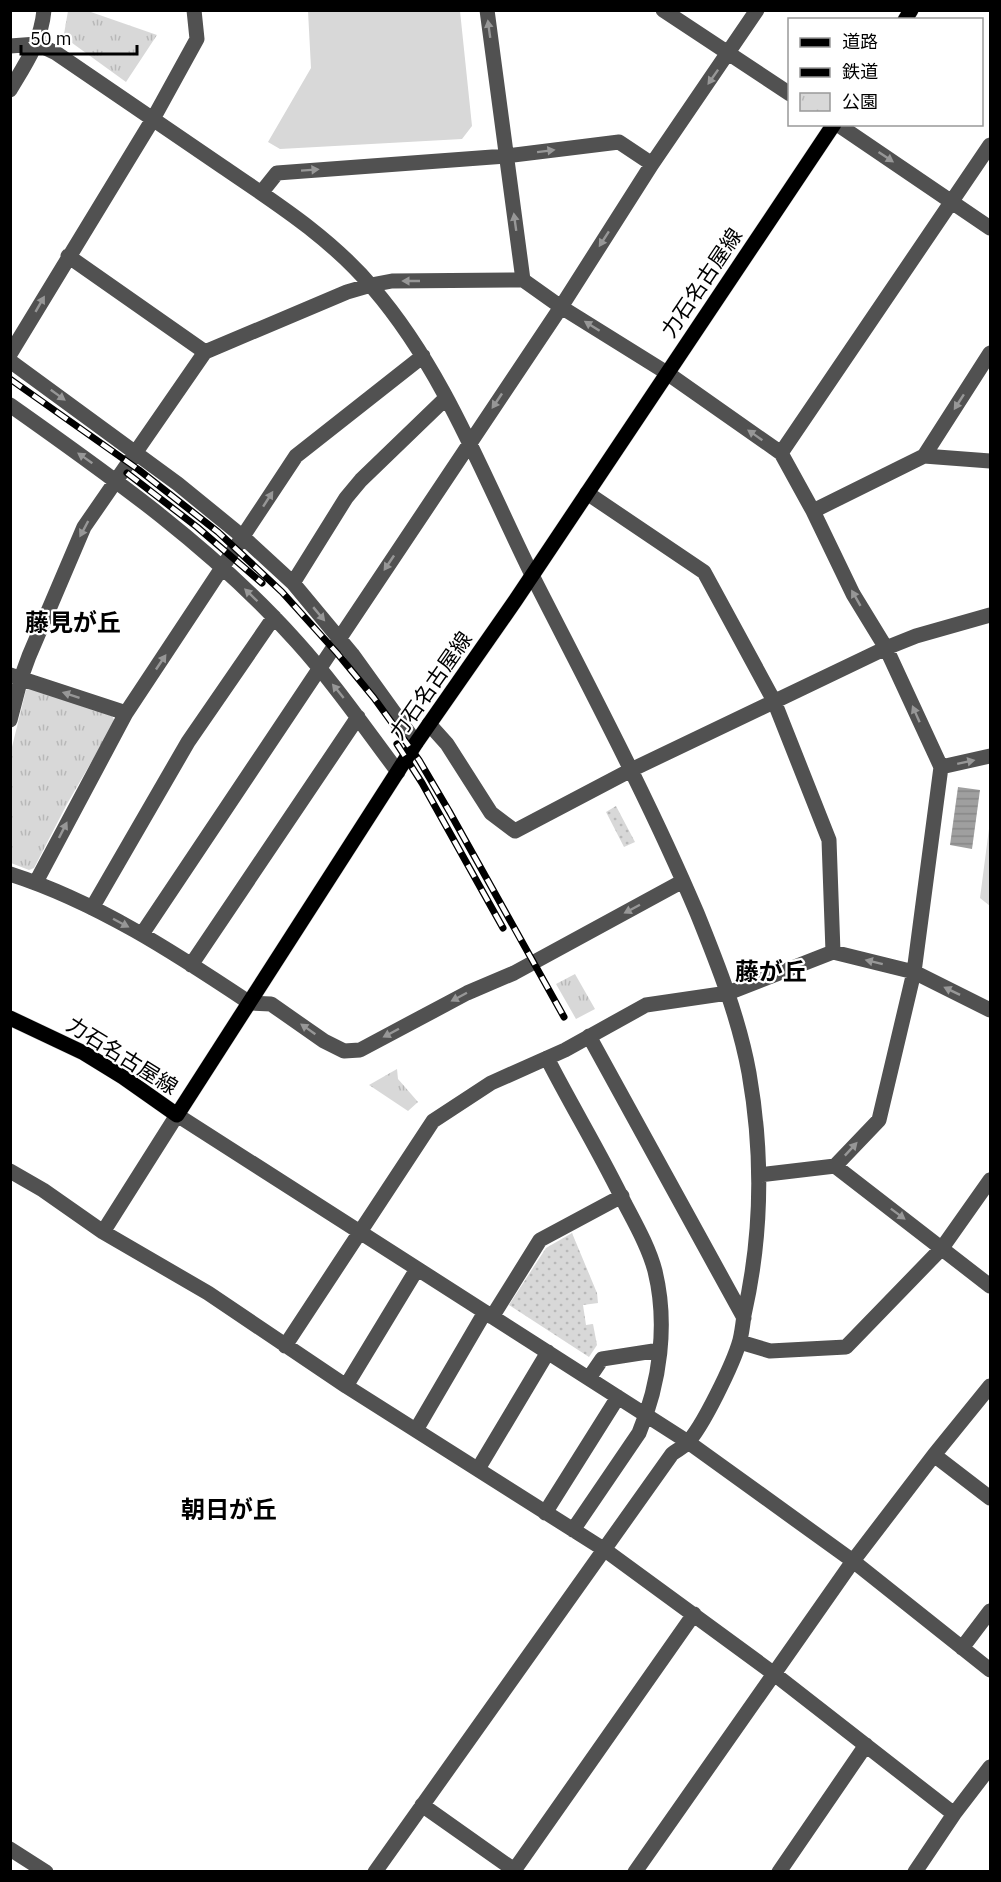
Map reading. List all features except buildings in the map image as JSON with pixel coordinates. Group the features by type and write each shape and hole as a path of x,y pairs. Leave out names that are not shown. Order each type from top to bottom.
{"main road":[{"name":"力石名古屋線","path":"10,1018 84,1053 177,1115 416,743 835,126"}],"street":[{"path":"10,90 37,44 43,26 44,10"},
{"path":"10,354 153,119 197,39 194,10"},
{"path":"487,10 523,280"},
{"path":"663,10 788,93"},
{"path":"142,934 561,307 652,164 757,10"},
{"path":"10,46 37,44 56,53 261,193 315,232 348,260 390,308 423,356 446,398 532,575 631,770 683,881 728,993 749,1073 759,1174 757,1239 740,1342 723,1381 688,1442 672,1454 375,1872"},
{"path":"839,126 990,228"},
{"path":"261,193 277,173 506,156 619,142 652,164"},
{"path":"781,453 990,145"},
{"path":"68,256 205,352"},
{"path":"10,720 16,676 84,527 205,352 347,292 370,285 392,281 523,280 561,307 667,373 781,453 853,594 886,648 940,767 915,972 879,1120 835,1166 759,1174"},
{"path":"813,512 924,456 990,353"},
{"path":"36,882 126,713 296,456 423,356"},
{"path":"10,361 136,452 243,537 293,583 375,684 416,743"},
{"path":"293,583 353,489 446,398"},
{"path":"10,405 116,480 223,568 274,617 319,669 398,771"},
{"path":"924,456 990,461"},
{"path":"587,493 704,572 774,701 829,840 832,952"},
{"path":"429,724 447,744 491,813 515,831 631,770 886,648 916,636 990,615"},
{"path":"92,908 188,742 274,617"},
{"path":"16,676 126,713"},
{"path":"191,965 358,717"},
{"path":"940,767 990,756"},
{"path":"10,874 36,882 142,934 250,1003 271,1004 324,1041 344,1051 360,1050 467,993 514,973 683,881"},
{"path":"285,1346 433,1121 491,1083 548,1058 646,1005 728,993 832,952 915,972 990,1010"},
{"path":"589,1036 744,1318"},
{"path":"548,1058 568,1101 640,1232 654,1271 661,1312 660,1350 652,1395 639,1433 573,1530"},
{"path":"103,1232 177,1115 688,1442 853,1561 990,1670"},
{"path":"835,1166 990,1286"},
{"path":"10,1171 43,1190 103,1232 208,1293 346,1386 605,1550 773,1673 954,1815"},
{"path":"740,1342 770,1351 846,1347 942,1248 990,1180"},
{"path":"416,1430 488,1314 540,1240 622,1196"},
{"path":"346,1386 417,1269"},
{"path":"589,1378 602,1359 660,1350"},
{"path":"478,1469 548,1352"},
{"path":"635,1872 853,1561 990,1386"},
{"path":"545,1513 618,1397"},
{"path":"934,1455 990,1498"},
{"path":"962,1648 990,1611"},
{"path":"422,1806 515,1871 694,1614"},
{"path":"779,1872 866,1745"},
{"path":"915,1872 990,1767"},
{"path":"10,1849 46,1872"}],"green space":[{"path":"68,11 88,11 157,35 126,82 68,40 64,34"},
{"path":"308,11 460,11 472,126 462,139 280,149 268,142 311,68"},
{"path":"32,687 112,716 115,721 67,804 34,868 29,870 11,863 11,751 26,690"},
{"path":"616,806 635,842 624,847 606,812"},
{"path":"990,821 990,906 980,898"},
{"path":"575,974 595,1009 576,1019 556,984"},
{"path":"397,1069 398,1079 418,1102 408,1111 369,1085"},
{"path":"572,1233 597,1293 598,1303 583,1305 586,1325 593,1324 597,1345 589,1357 509,1305 546,1248"}],"shaded area":[{"path":"958,787 980,790 972,849 950,845"}],"railway":[{"path":"10,379 139,470 218,532 282,592 337,653 374,698 419,760 564,1017"},
{"path":"127,473 197,527 262,583"},
{"path":"397,744 422,783 503,928"}],"district":[{"name":"藤見が丘","path":"73,623"},
{"name":"藤が丘","path":"771,972"},
{"name":"朝日が丘","path":"229,1510"}]}
